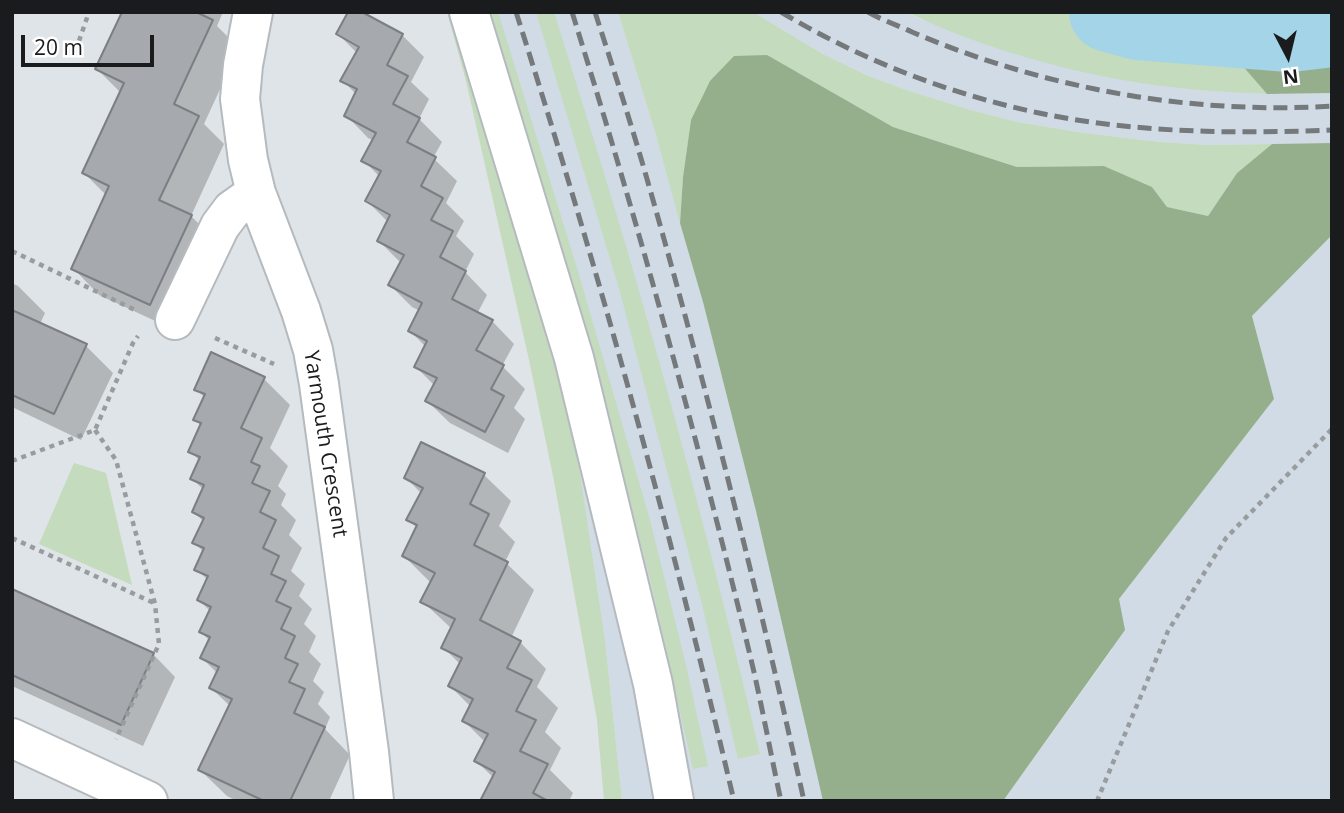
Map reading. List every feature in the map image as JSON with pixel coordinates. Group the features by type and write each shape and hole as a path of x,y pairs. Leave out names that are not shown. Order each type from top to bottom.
{"street":[{"name":"Yarmouth Crescent","path":"253,12 240,99 248,160 256,193 313,349 374,801"},
{"path":"469,12 574,358 653,684 674,801"},
{"path":"166,320 220,226 232,210 256,193"},
{"path":"12,738 148,801"}],"path":[{"path":"79,41 89,12"},
{"path":"12,251 319,384"},
{"path":"12,461 95,430 133,343 143,330 166,320"},
{"path":"1097,801 1168,631 1219,549 1226,538 1332,429"},
{"path":"95,430 116,460 155,604 159,644 98,778"},
{"path":"12,538 155,604"}],"shaded area":[{"path":"458,12 618,12 703,302 756,511 823,801 622,801 605,640 579,466 555,354"},
{"path":"753,12 906,12 920,19 1094,74 1170,87 1267,94 1332,93 1332,143 1208,145 1160,142 1017,122 909,91 866,75 821,53"},
{"path":"1332,235 1332,801 1003,801 1112,650 1119,599 1274,399 1252,316"}],"green space":[{"path":"447,12 458,12 555,354 579,466 605,640 622,801 604,801 597,720 554,481 466,81"},
{"path":"483,12 498,12 577,268 650,520 708,766 693,769 650,579 619,460"},
{"path":"536,12 554,12 612,200 691,477 760,754 738,759 703,608 620,292"},
{"path":"618,12 753,12 821,53 866,75 909,91 1017,122 1160,142 1208,145 1272,144 1237,173 1208,216 1167,207 1152,187 1104,166 1017,167 893,127 797,72 691,120 680,223"},
{"path":"907,12 1332,12 1332,52 1291,55 1229,49 1267,94 1182,88 1104,76 1036,60 969,38"},
{"path":"1228,49 1291,55 1332,52 1332,93 1267,94"},
{"path":"767,55 893,127 1017,167 1104,166 1152,187 1167,207 1208,216 1237,173 1272,144 1332,143 1332,235 1252,316 1274,399 1119,599 1125,630 1003,801 823,801 756,511 680,223 691,120 710,81 734,56"},
{"path":"74,463 106,473 132,585 39,544"}],"building":[{"path":"122,12 196,12 213,20 174,104 199,116 159,200 192,215 150,305 71,269 109,186 82,173 124,83 95,69"},
{"path":"348,12 362,12 403,34 387,65 408,76 393,104 420,118 407,142 436,157 421,186 443,198 431,220 453,231 440,257 466,271 452,299 493,320 476,350 504,365 491,389 504,396 485,432 425,401 437,378 414,367 427,341 408,331 422,303 388,285 404,255 377,241 390,215 365,201 381,171 361,161 376,133 344,116 357,89 340,81 359,47 336,34"},
{"path":"12,310 87,344 54,414 12,395"},
{"path":"211,352 265,377 241,428 262,438 251,462 260,466 252,483 270,491 260,512 276,520 263,548 279,556 271,574 286,581 276,601 291,608 281,629 295,636 285,658 298,664 289,682 305,689 294,713 325,727 290,801 264,801 198,770 232,699 209,688 219,667 200,658 210,637 199,632 211,607 197,600 208,576 194,570 204,548 192,543 204,518 192,512 204,485 190,479 200,457 188,452 201,423 193,420 205,394 194,390"},
{"path":"421,442 485,473 470,504 489,514 474,545 508,562 480,620 521,641 507,668 532,680 516,711 536,720 520,751 548,764 533,793 548,801 480,801 495,772 474,761 488,734 462,721 473,699 448,686 462,658 441,648 455,619 420,602 435,573 402,556 417,525 406,520 423,488 404,478"},
{"path":"12,589 154,653 121,725 12,675"}],"waterway":[{"path":"1109,12 1138,20 1290,32 1332,27"}],"railway":[{"path":"516,12 633,404 734,801"},
{"path":"572,12 688,410 758,688 781,801"},
{"path":"595,12 641,158 690,334 750,567 804,801"},
{"path":"781,12 842,45 906,73 972,96 1039,113 1148,128 1259,132 1332,130"},
{"path":"868,12 962,52 1065,82 1117,93 1224,106 1332,106"}]}
